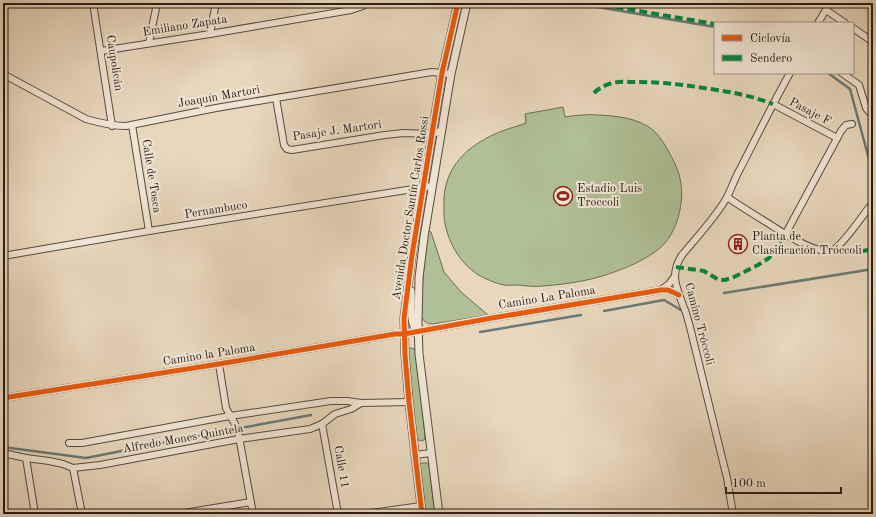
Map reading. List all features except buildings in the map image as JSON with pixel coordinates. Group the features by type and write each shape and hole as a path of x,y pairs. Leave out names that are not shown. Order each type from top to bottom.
{"street":[{"name":"Caupolicán","path":"93,3 112,126"},
{"path":"149,43 157,3"},
{"path":"210,34 216,3"},
{"name":"Emiliano Zapata","path":"101,51 351,10 363,6 366,3"},
{"name":"Avenida Doctor Santín Carlos Rossi","path":"422,510 409,402 405,355 404,318 408,283 442,73 458,3"},
{"name":"Avenida Doctor Santín Carlos Rossi","path":"439,514 419,354 419,278 432,186 451,74 467,3"},
{"path":"819,22 830,3"},
{"path":"826,10 844,22"},
{"path":"854,29 873,42"},
{"name":"Joaquín Martori","path":"3,74 77,114 93,121 112,126 126,126 216,108 432,72 451,74"},
{"name":"Camino Tróccoli","path":"733,514 727,478 690,327 679,295 675,276 676,267 682,255 714,217 727,197 737,173 789,74"},
{"path":"843,74 859,85 866,108 872,118"},
{"name":"Pasaje J. Martori","path":"276,98 284,145 287,149 292,150 385,135 403,133 433,134 442,130"},
{"name":"Pasaje F","path":"773,104 837,138"},
{"path":"785,235 841,131 846,125 852,124"},
{"name":"Calle de Tosca","path":"132,125 149,232"},
{"name":"Pernambuco","path":"3,256 432,186"},
{"path":"727,197 785,235 805,245 827,251 835,248 844,239 871,205"},
{"path":"661,290 669,284 675,276"},
{"path":"408,283 411,292 413,323 418,331"},
{"name":"Camino La Paloma","path":"418,331 661,290 668,290 679,295"},
{"name":"Camino la Paloma","path":"3,398 418,331"},
{"path":"219,364 226,408 238,431 253,514"},
{"name":"Alfredo Mones Quintela","path":"69,444 82,443 230,416 331,401 361,403 409,402"},
{"name":"Alfredo Mones Quintela","path":"3,453 63,464 73,468 100,465 239,439 310,429 322,424 335,414 351,409 361,403"},
{"name":"Calle 11","path":"322,424 338,514"},
{"path":"415,455 431,454"},
{"path":"26,458 35,514"},
{"path":"73,468 82,514"},
{"path":"181,514 251,502"},
{"path":"364,514 422,510"}],"green space":[{"name":"Estadio Luis Troccoli","path":"563,107 565,117 576,115 606,115 620,117 641,123 657,134 676,166 681,185 681,206 675,226 665,243 649,256 618,271 596,278 571,283 537,286 504,285 488,280 477,274 466,265 457,254 450,241 444,220 444,197 450,174 463,155 481,141 502,131 526,123 525,114"},
{"path":"428,231 431,232 444,272 461,292 488,315 433,324 427,323 424,320 421,315 423,276"},
{"path":"409,348 414,349 416,352 425,436 424,440 422,441 416,438 407,352"},
{"path":"422,463 427,463 429,466 435,514 426,514 420,467"}],"waterway":[{"path":"574,3 714,27"},
{"path":"829,74 850,89 873,174"},
{"path":"724,293 873,269"},
{"path":"604,311 664,300 681,310"},
{"path":"480,332 581,315"},
{"path":"241,428 311,415"},
{"path":"3,447 86,458 228,430"}],"marked path":[{"path":"592,3 714,24"},
{"path":"594,93 602,87 615,82 656,83 726,91 773,104"},
{"path":"676,267 704,271 719,280 725,280 734,277 769,258 785,235"},
{"path":"827,251 850,252 873,249"}],"cycle path":[{"path":"422,514 409,402 405,355 404,318 412,255 442,73 458,3"},
{"path":"3,398 219,364 395,334 404,334 661,290 668,290 679,295"}],"place":[{"name":"Estadio Luis Troccoli","path":"563,196"},
{"name":"Planta de Clasificación Tróccoli","path":"738,244"}]}
